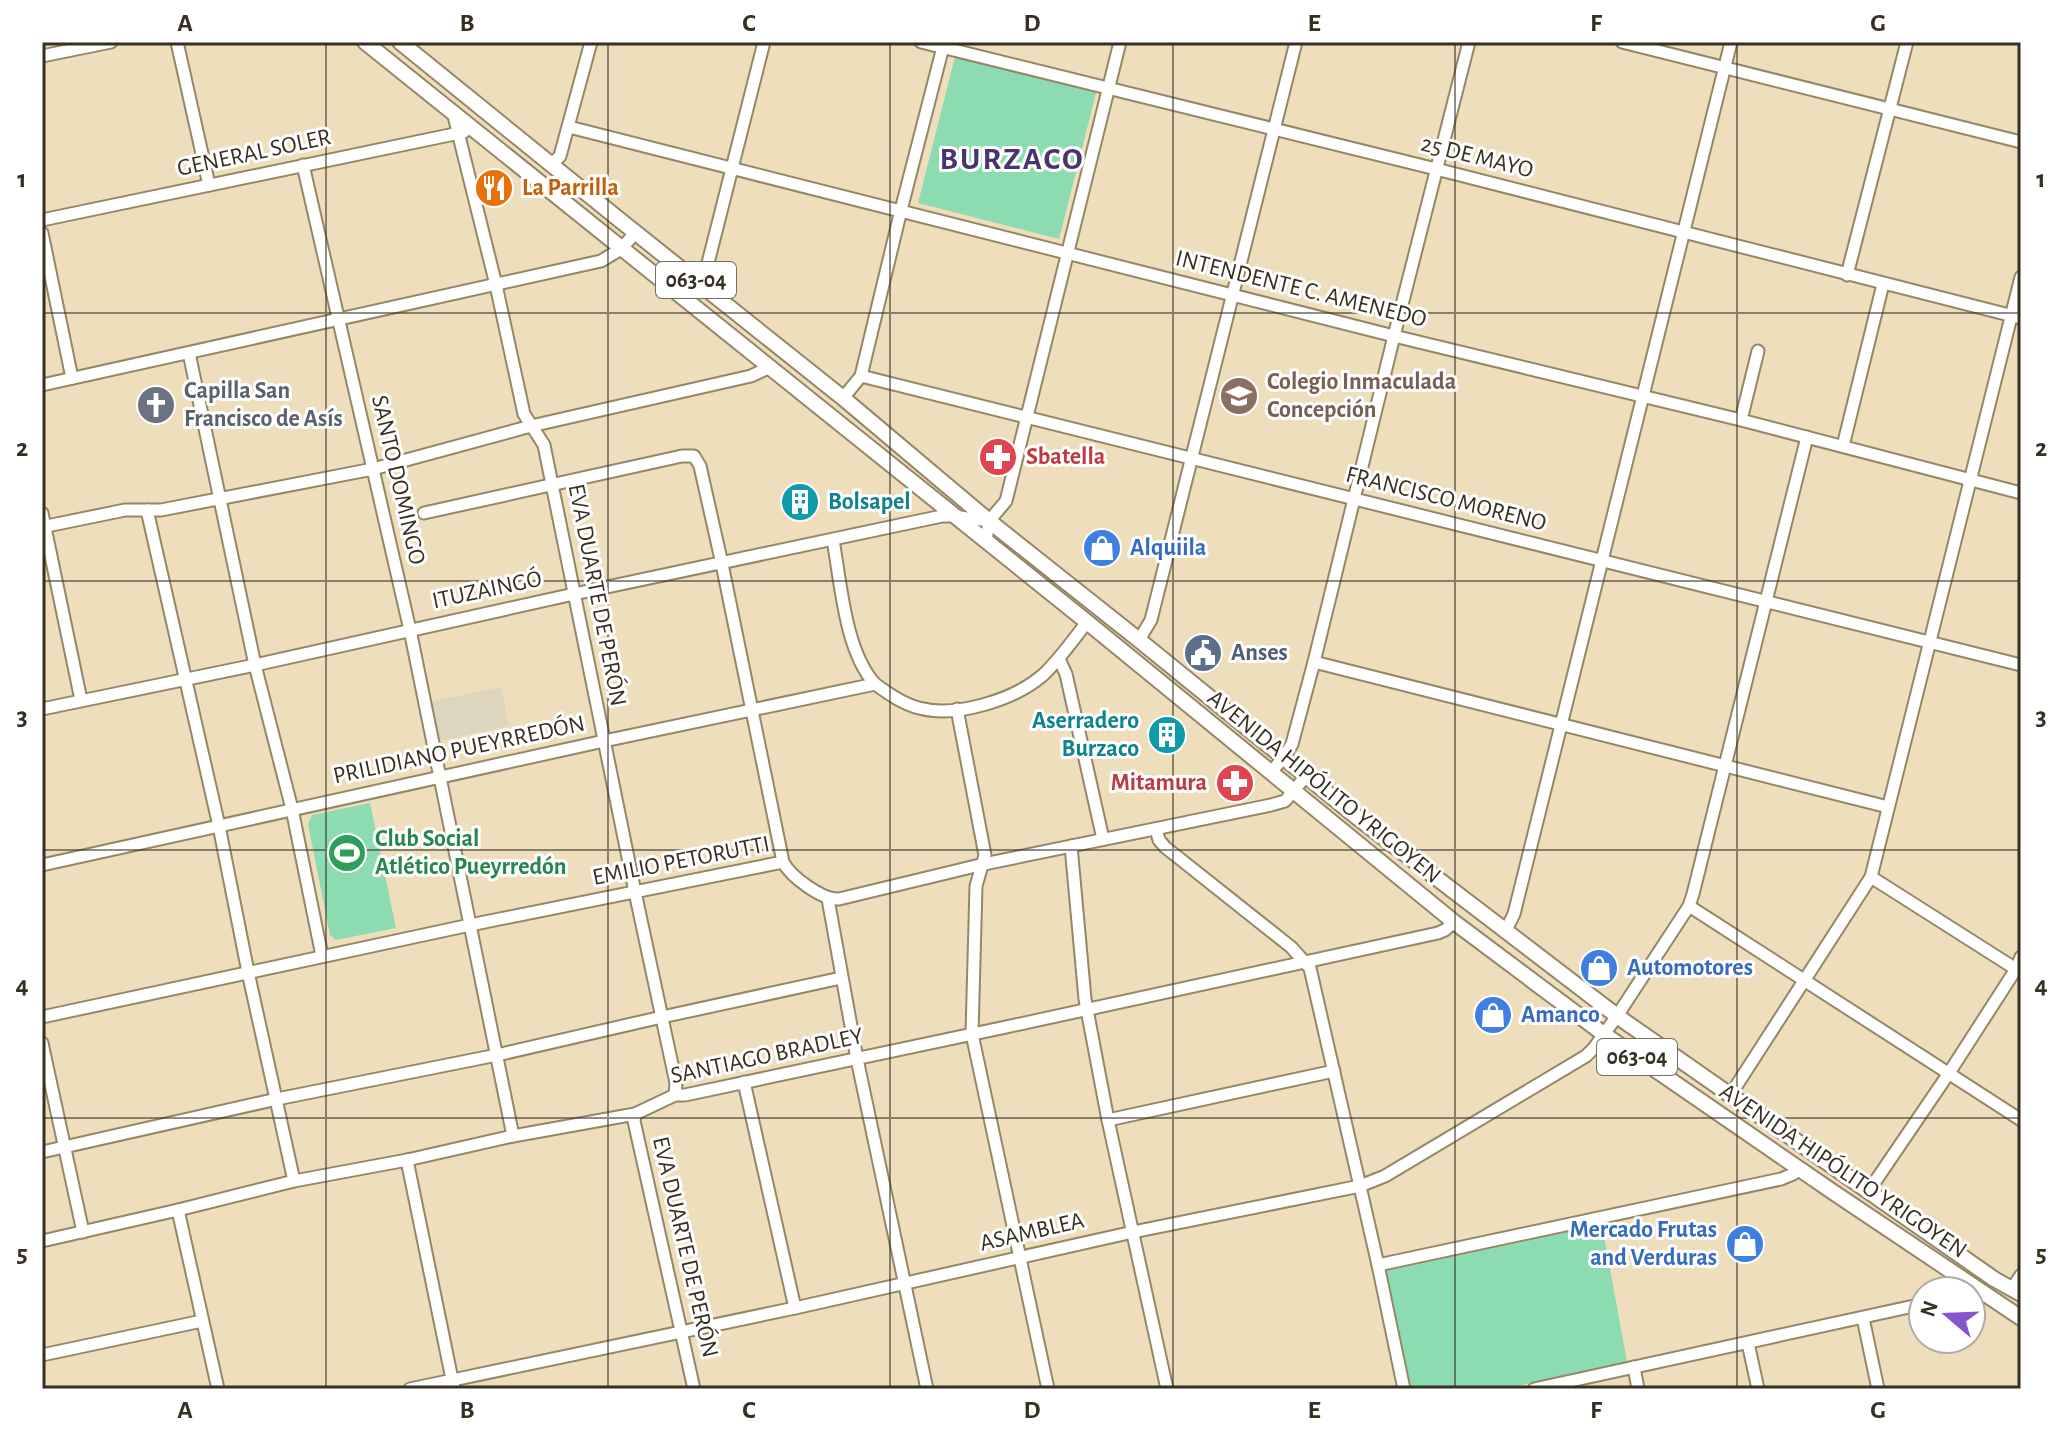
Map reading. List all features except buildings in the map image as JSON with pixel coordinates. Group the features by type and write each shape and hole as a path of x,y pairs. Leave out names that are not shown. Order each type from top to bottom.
{"main road":[{"name":"AVENIDA HIPÓLITO YRIGOYEN","path":"365,42 1087,622 1454,922 1605,1035 1952,1275"},
{"name":"AVENIDA HIPÓLITO YRIGOYEN","path":"409,45 551,165 843,398 989,521 1358,818 1617,1016 2016,1292"},
{"name":"AVENIDA HIPÓLITO YRIGOYEN","path":"1987,1298 2021,1318"}],"street":[{"path":"42,56 111,42"},
{"path":"177,42 209,185"},
{"path":"551,165 560,156 591,42"},
{"path":"681,295 697,281 708,263 764,42"},
{"name":"25 DE MAYO","path":"921,42 943,45 2016,317"},
{"path":"986,541 989,521 1006,501 1120,42"},
{"path":"1139,640 1151,620 1296,42"},
{"path":"1271,772 1292,744 1469,42"},
{"path":"1622,42 2021,142"},
{"path":"1505,932 1514,914 1731,42"},
{"path":"1847,275 1907,42"},
{"path":"843,398 861,376 943,45"},
{"name":"EVA DUARTE DE PERÓN","path":"453,112 524,414 542,439 676,1083 675,1095"},
{"name":"INTENDENTE C. AMENEDO","path":"569,127 2021,493"},
{"name":"GENERAL SOLER","path":"42,220 475,129"},
{"name":"SANTO DOMINGO","path":"303,165 410,630 513,1136"},
{"path":"42,385 601,261 621,249 636,232"},
{"path":"42,233 72,378"},
{"path":"1731,1094 1871,877 1971,480 2016,317 2021,277"},
{"path":"1843,446 1883,284"},
{"path":"1741,420 1758,351"},
{"path":"189,353 255,665 292,809 322,956"},
{"path":"44,526 125,510 161,510 373,469 531,426 751,376 768,368"},
{"name":"FRANCISCO MORENO","path":"861,376 2021,665"},
{"name":"ASAMBLEA","path":"410,1389 453,1384 1133,1232 1360,1186 1385,1176 1586,1056 1605,1035 1689,906 1807,437"},
{"path":"424,513 694,456 700,466 722,564 783,862"},
{"path":"147,510 219,826 294,1181"},
{"path":"42,513 81,700"},
{"name":"ITUZAINGÓ","path":"42,709 942,516 989,521"},
{"path":"833,540 854,647 866,674 896,699 916,708 938,711 957,709 1014,694 1042,676 1087,622"},
{"path":"1059,659 1066,674 1103,839"},
{"path":"1314,662 1888,807"},
{"name":"PRILIDIANO PUEYRREDÓN","path":"42,865 875,684"},
{"path":"957,709 985,848 984,864 976,886 972,1034 1048,1389"},
{"path":"927,1389 857,1059 828,899 1278,803 1285,801 1306,776"},
{"path":"1156,829 1165,847 1291,947 1307,962 1313,975 1404,1389"},
{"path":"1071,846 1087,1010 1167,1389"},
{"name":"EMILIO PETORUTTI","path":"42,1017 470,925 783,862 787,869 828,899"},
{"path":"1868,1192 2019,966 1871,877"},
{"path":"1689,906 2021,1120"},
{"name":"SANTIAGO BRADLEY","path":"42,1241 294,1181 635,1114 675,1095 857,1059 1438,933 1454,922"},
{"path":"42,1152 841,978"},
{"path":"42,1043 83,1232"},
{"path":"1108,1120 1334,1071"},
{"path":"744,1082 795,1308"},
{"name":"EVA DUARTE DE PERÓN","path":"635,1114 634,1121 694,1389"},
{"path":"407,1160 453,1384"},
{"path":"1378,1265 1781,1179 1800,1169"},
{"path":"178,1210 218,1389"},
{"path":"2016,1292 2021,1275"},
{"path":"1534,1389 1907,1308"},
{"path":"1863,1318 1878,1389"},
{"path":"42,1355 202,1321"},
{"path":"1748,1343 1758,1389"},
{"path":"1634,1367 1638,1389"}],"shaded area":[{"path":"501,687 509,726 437,741 429,702"}],"green space":[{"path":"955,57 1096,93 1059,239 918,203"},
{"name":"Club Social Atlético Pueyrredón","path":"370,803 396,928 336,940 330,935 308,824 312,815"},
{"path":"1602,1225 1627,1362 1504,1389 1409,1389 1385,1271"}],"place":[{"name":"La Parrilla","path":"494,188"},
{"name":"Colegio Inmaculada Concepción","path":"1239,396"},
{"name":"Capilla San Francisco de Asís","path":"156,405"},
{"name":"Sbatella","path":"998,457"},
{"name":"Bolsapel","path":"800,502"},
{"name":"Alquiila","path":"1102,548"},
{"name":"Anses","path":"1203,653"},
{"name":"Aserradero Burzaco","path":"1167,735"},
{"name":"Mitamura","path":"1235,783"},
{"name":"Club Social Atlético Pueyrredón","path":"347,853"},
{"name":"Automotores","path":"1599,968"},
{"name":"Amanco","path":"1493,1015"},
{"name":"Mercado Frutas and Verduras","path":"1745,1244"}],"district":[{"name":"BURZACO","path":"1012,159"}]}
